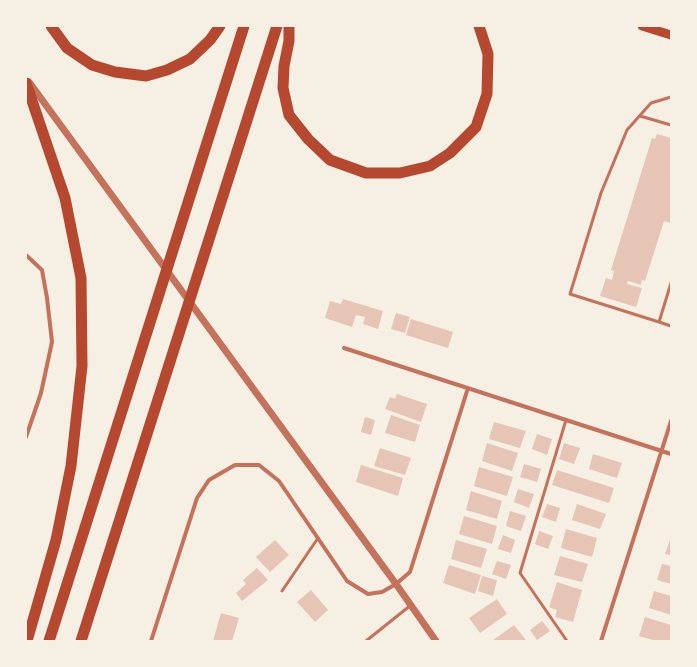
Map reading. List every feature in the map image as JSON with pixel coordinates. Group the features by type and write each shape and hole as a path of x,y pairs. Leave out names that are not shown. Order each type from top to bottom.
{"highway":[{"path":"51,26 67,48 92,65 115,72 146,76 167,70 190,59 210,40 220,26"},
{"path":"49,641 244,26"},
{"path":"81,641 277,26"},
{"path":"289,26 289,41 284,66 283,88 289,115 308,139 330,160 366,173 400,173 430,166 450,152 476,127 487,94 488,54 479,26"},
{"path":"26,82 67,205 81,278 82,366 71,466 56,540 27,641"}],"main road":[{"path":"642,26 671,35"}],"street":[{"path":"26,79 396,584 436,641"},
{"path":"26,255 42,270 52,342 41,393 26,437"},
{"path":"344,348 671,454"},
{"path":"152,641 196,498 209,480 235,464 259,465 279,481 347,581 368,594 382,592 396,584 410,572 468,388"},
{"path":"601,641 671,421"}],"lane":[{"path":"671,97 651,103 627,130 601,193 570,294 671,326"},
{"path":"640,116 671,125"},
{"path":"659,322 671,283"},
{"path":"566,420 520,573 566,641"},
{"path":"282,591 318,538"},
{"path":"366,641 411,606"}],"building":[{"path":"657,134 671,138 671,223 664,221 645,281 642,280 641,285 628,281 627,284 642,288 636,307 600,296 606,278 612,280 614,271 611,270 652,138 655,139"},
{"path":"343,299 383,311 378,329 363,324 365,317 356,315 352,327 325,318 330,301 341,304"},
{"path":"396,313 410,317 405,333 391,329"},
{"path":"411,319 453,332 448,348 406,335"},
{"path":"397,394 427,404 421,422 385,409 390,397 395,399"},
{"path":"391,415 420,425 415,442 385,433"},
{"path":"365,417 375,420 371,435 361,432"},
{"path":"494,422 526,431 520,448 489,439"},
{"path":"537,434 552,439 547,455 532,449"},
{"path":"487,443 518,453 512,471 482,461"},
{"path":"564,443 580,448 574,464 559,459"},
{"path":"380,448 411,458 405,475 374,466"},
{"path":"593,454 622,463 617,478 589,469"},
{"path":"524,464 541,469 537,482 520,477"},
{"path":"361,465 403,478 398,496 356,482"},
{"path":"479,467 513,477 507,496 474,486"},
{"path":"557,470 614,488 609,503 552,485"},
{"path":"518,489 534,494 529,508 514,502"},
{"path":"471,491 502,501 497,519 466,510"},
{"path":"547,504 560,508 556,522 542,517"},
{"path":"577,504 606,514 600,529 572,520"},
{"path":"510,511 526,516 521,531 506,526"},
{"path":"464,516 497,526 492,544 459,534"},
{"path":"566,529 597,538 592,557 561,548"},
{"path":"539,531 553,536 548,549 535,544"},
{"path":"503,535 515,540 511,553 498,549"},
{"path":"671,537 671,555 665,554"},
{"path":"275,540 289,555 270,572 256,557"},
{"path":"456,540 487,549 481,568 451,559"},
{"path":"560,556 588,564 582,582 554,575"},
{"path":"497,561 511,565 506,579 492,574"},
{"path":"662,564 671,566 671,584 657,580"},
{"path":"449,565 481,575 475,594 443,583"},
{"path":"257,568 268,580 242,601 236,593 246,584 243,580"},
{"path":"482,576 497,580 493,596 478,591"},
{"path":"557,582 582,590 573,622 555,617 557,610 549,607"},
{"path":"311,590 328,610 315,622 297,602"},
{"path":"654,591 671,596 671,615 649,608"},
{"path":"497,599 507,614 480,633 469,618"},
{"path":"221,613 239,618 232,641 213,641"},
{"path":"645,617 671,625 671,641 656,641 639,636"},
{"path":"542,621 550,631 537,640 530,630"},
{"path":"514,625 526,640 492,641"}]}
